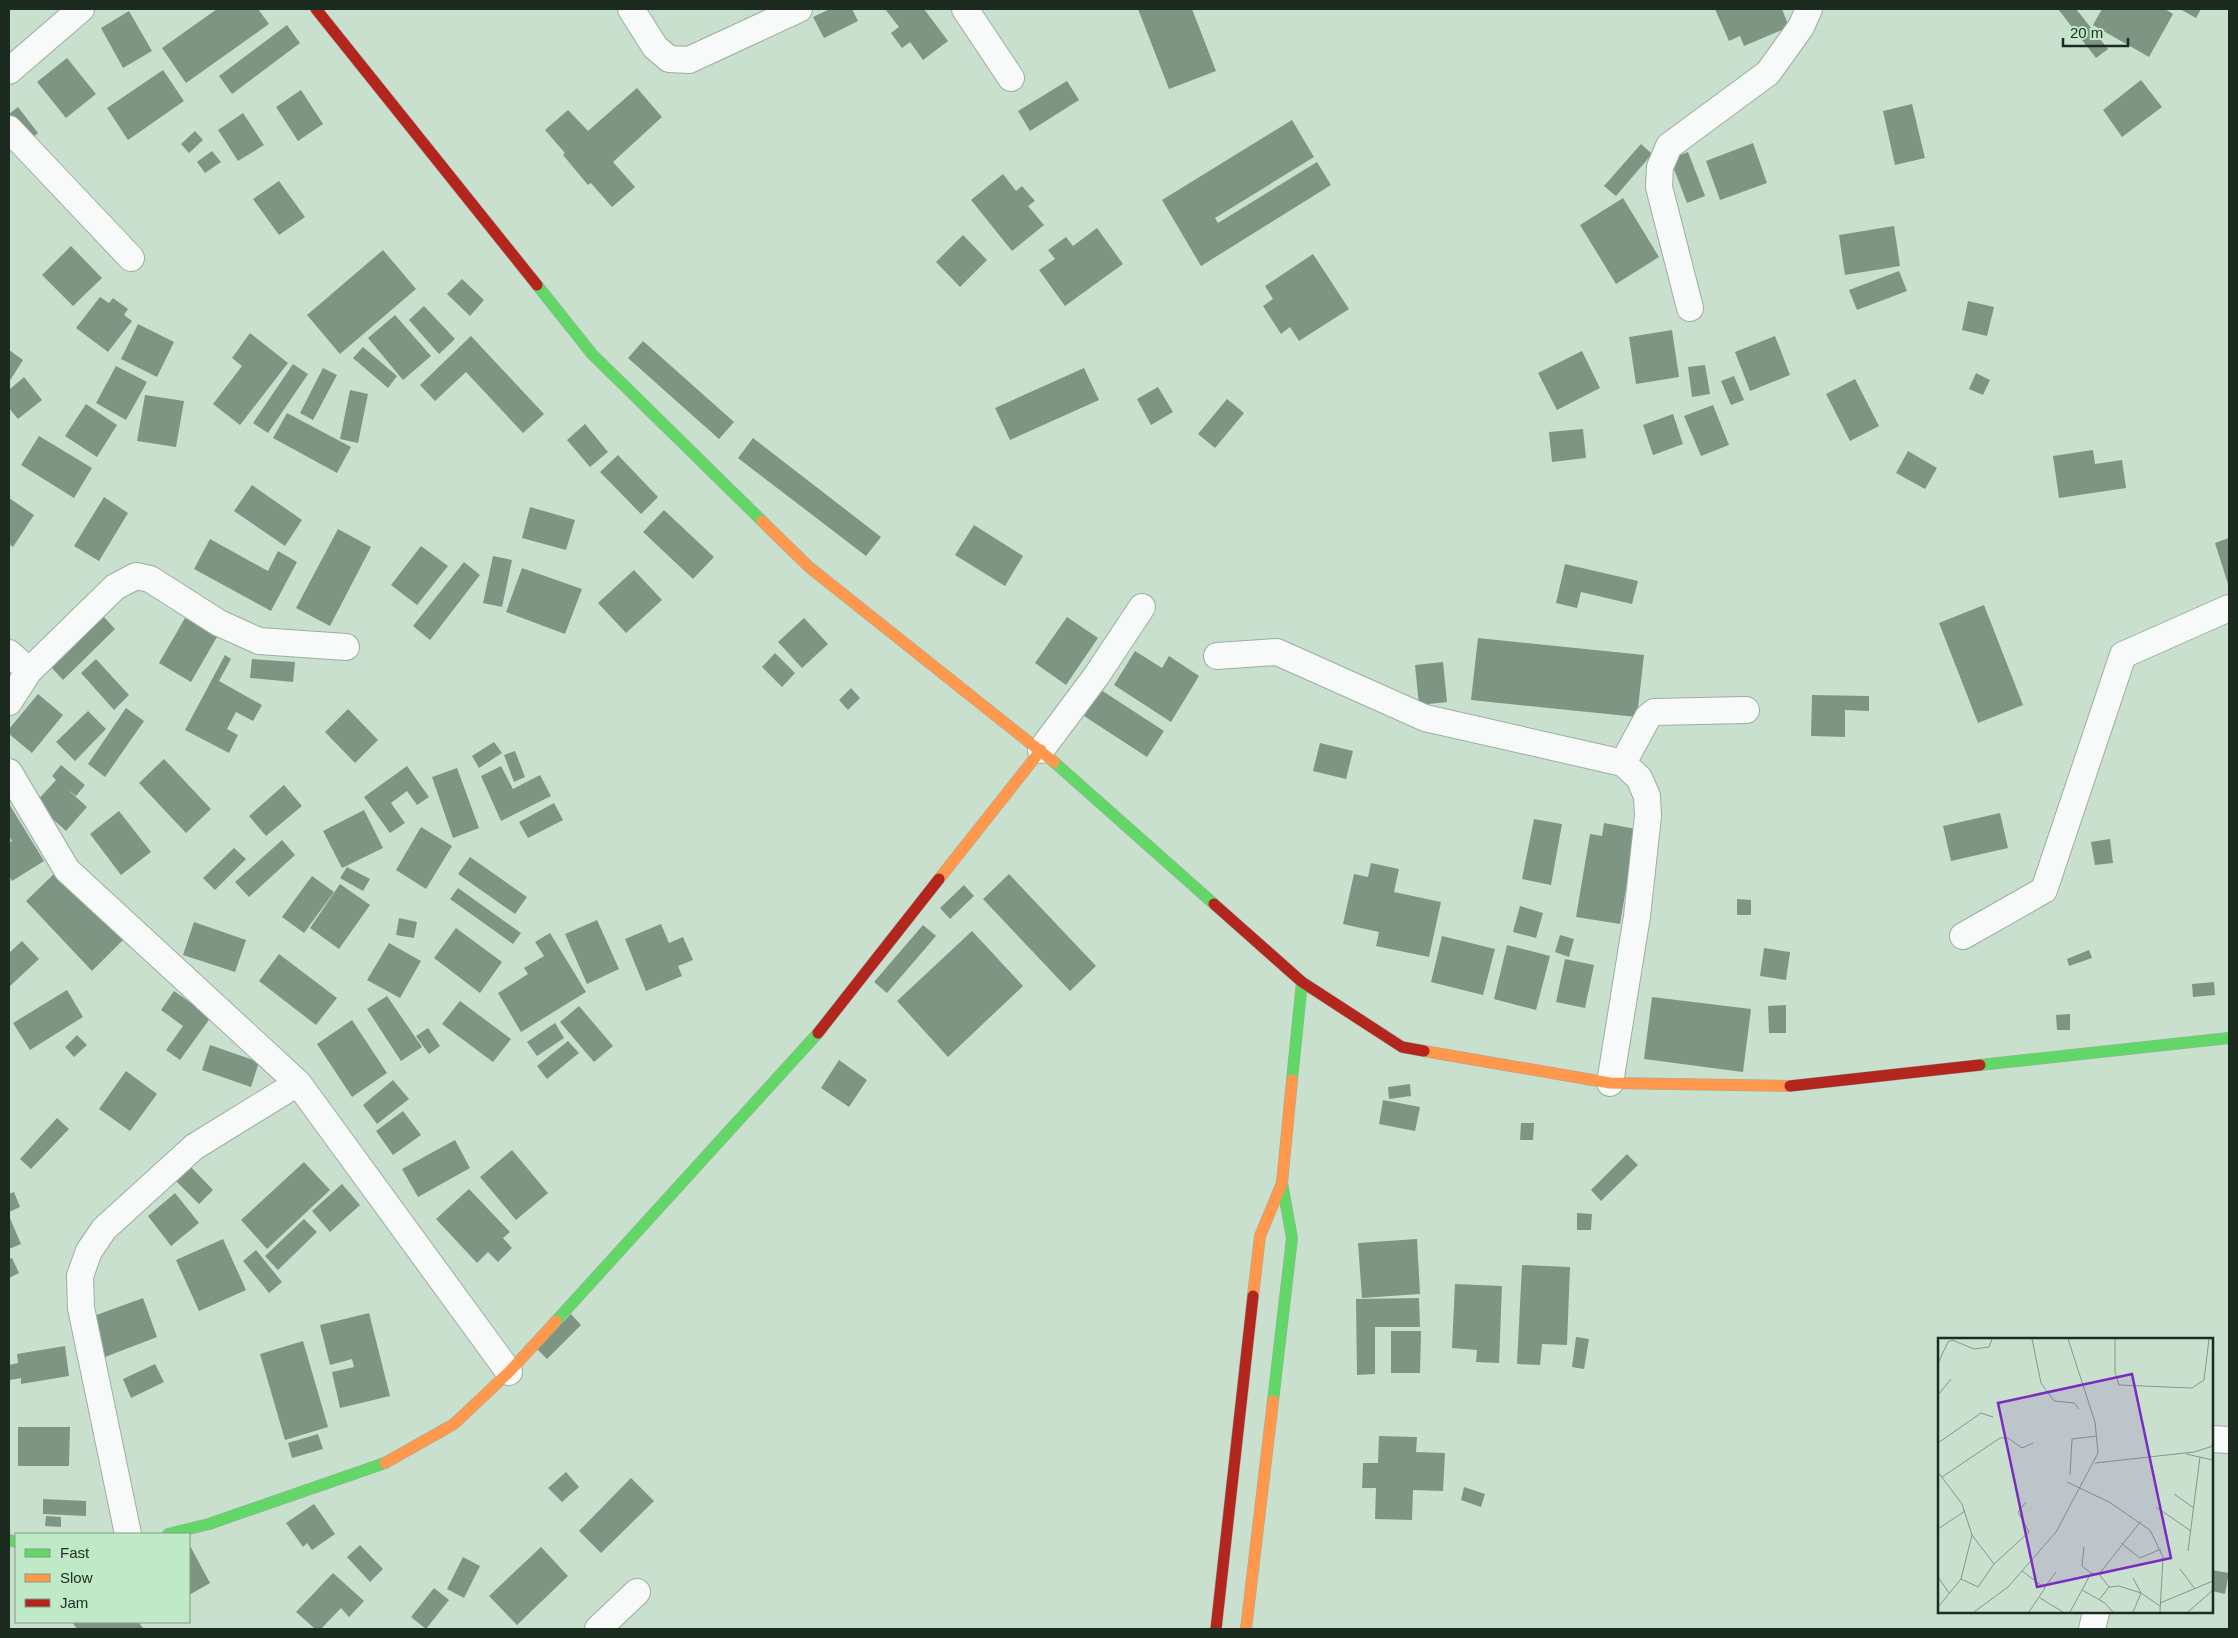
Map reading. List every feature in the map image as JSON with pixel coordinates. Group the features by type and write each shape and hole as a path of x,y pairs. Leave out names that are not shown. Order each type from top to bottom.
{"main road":[{"path":"316,9 592,354 809,567 1041,750 1302,982 1402,1047 1610,1083 1781,1087 2229,1038"},
{"path":"172,1533 209,1524 386,1463 454,1424 509,1372 807,1048 1041,750"},
{"path":"1246,1629 1292,1238 1282,1183 1302,982"},
{"path":"1216,1629 1260,1236 1282,1183"}],"street":[{"path":"9,71 81,9"},
{"path":"631,9 656,47 669,59 689,60 799,9"},
{"path":"966,9 1011,78"},
{"path":"1690,308 1659,187 1660,167 1669,146 1768,73 1801,27 1809,9"},
{"path":"9,129 131,258"},
{"path":"9,702 29,671 115,587 136,576 150,579 219,623 259,641 346,647"},
{"path":"1041,750 1096,675 1142,606"},
{"path":"1963,936 2044,890 2123,655 2229,608"},
{"path":"1216,656 1277,652 1425,718 1623,763 1638,778 1647,796 1648,816 1636,916 1610,1083"},
{"path":"9,654 29,671"},
{"path":"1623,763 1648,717 1654,712 1746,710"},
{"path":"9,772 67,870 298,1083 509,1372"},
{"path":"128,1533 81,1308 80,1276 89,1251 104,1229 194,1147 298,1083"},
{"path":"2213,1439 2229,1440"},
{"path":"598,1629 637,1592"},
{"path":"2092,1629 2096,1613"}],"building":[{"path":"217,9 258,9 269,24 186,83 162,48"},
{"path":"830,9 852,9 858,21 824,38 813,17"},
{"path":"885,9 924,9 948,41 923,60 910,42 902,48 891,33 899,27"},
{"path":"1138,9 1192,9 1216,71 1169,89"},
{"path":"1715,9 1782,9 1789,27 1744,46 1740,36 1729,41"},
{"path":"2058,9 2076,9 2108,49 2096,58"},
{"path":"2102,9 2165,9 2173,14 2149,57 2093,25"},
{"path":"2180,9 2201,9 2196,18"},
{"path":"129,11 152,51 123,68 101,28"},
{"path":"287,25 300,43 232,94 219,76"},
{"path":"67,58 96,94 66,118 37,82"},
{"path":"163,70 184,101 128,140 107,108"},
{"path":"2141,80 2162,107 2122,137 2103,110"},
{"path":"1067,81 1079,100 1030,131 1018,111"},
{"path":"637,88 662,117 613,162 635,187 612,207 591,183 588,185 563,155 565,153 545,130 568,110 588,131"},
{"path":"301,90 323,124 298,141 276,107"},
{"path":"1912,104 1925,158 1895,165 1883,111"},
{"path":"18,107 38,133 25,144 9,123 9,114"},
{"path":"243,113 264,145 238,161 218,130"},
{"path":"1292,120 1314,157 1215,218 1218,223 1317,162 1331,185 1201,266 1162,200"},
{"path":"195,131 203,140 189,153 181,144"},
{"path":"1753,143 1767,183 1720,200 1706,161"},
{"path":"1641,144 1652,154 1616,196 1604,186"},
{"path":"212,151 221,162 205,173 197,162"},
{"path":"1688,152 1705,196 1687,203 1670,159"},
{"path":"1003,174 1016,191 1022,186 1035,201 1028,206 1044,225 1012,251 971,200"},
{"path":"279,181 305,217 279,235 253,199"},
{"path":"1623,198 1659,257 1616,284 1580,225"},
{"path":"1894,226 1900,266 1845,275 1839,235"},
{"path":"1097,228 1123,264 1065,306 1039,270 1055,259 1048,250 1066,237 1073,246"},
{"path":"963,235 987,260 960,287 936,262"},
{"path":"71,246 102,278 73,306 42,275"},
{"path":"383,250 416,289 340,354 307,315"},
{"path":"1313,254 1349,309 1299,341 1290,327 1281,334 1263,306 1273,299 1265,286"},
{"path":"1899,271 1907,291 1857,310 1849,290"},
{"path":"462,279 484,300 470,316 447,294"},
{"path":"100,297 109,303 113,298 128,309 124,315 132,321 108,352 76,328"},
{"path":"1968,301 1994,307 1987,336 1962,330"},
{"path":"424,306 455,339 439,354 409,320"},
{"path":"395,315 431,356 403,380 368,338"},
{"path":"138,324 174,342 157,377 121,359"},
{"path":"1672,330 1679,377 1636,384 1629,337"},
{"path":"250,333 288,363 240,425 213,404 242,366 232,358"},
{"path":"471,336 544,414 523,433 466,372 435,401 420,385"},
{"path":"1775,336 1790,375 1750,391 1735,352"},
{"path":"643,341 734,422 719,439 628,358"},
{"path":"363,347 397,376 388,388 353,358"},
{"path":"9,350 23,360 9,382"},
{"path":"1582,351 1600,388 1557,410 1538,373"},
{"path":"293,364 308,374 268,433 253,423"},
{"path":"1705,365 1710,394 1692,397 1688,367"},
{"path":"116,366 147,382 126,420 96,403"},
{"path":"323,368 337,375 313,420 300,413"},
{"path":"1084,368 1099,400 1010,440 995,408"},
{"path":"1976,373 1990,380 1983,395 1969,389"},
{"path":"1734,376 1744,400 1731,405 1721,381"},
{"path":"24,377 42,400 18,419 9,408 9,390"},
{"path":"1855,379 1879,426 1850,441 1826,394"},
{"path":"1158,387 1173,412 1151,425 1137,399"},
{"path":"350,390 368,394 358,443 340,439"},
{"path":"145,395 184,401 176,447 137,441"},
{"path":"1227,399 1244,413 1215,448 1198,434"},
{"path":"86,404 117,425 97,457 65,436"},
{"path":"1713,405 1729,445 1701,456 1684,416"},
{"path":"287,413 351,447 337,473 273,438"},
{"path":"1673,414 1683,444 1653,455 1643,425"},
{"path":"585,424 608,452 590,467 567,440"},
{"path":"1583,429 1586,458 1552,462 1549,432"},
{"path":"39,436 92,468 74,498 21,465"},
{"path":"753,438 881,537 866,556 738,458"},
{"path":"2093,450 2095,464 2122,460 2126,488 2059,498 2053,456"},
{"path":"1908,451 1937,468 1925,489 1896,473"},
{"path":"618,455 658,497 641,514 600,472"},
{"path":"252,485 302,520 285,546 234,511"},
{"path":"104,497 128,513 99,561 74,546"},
{"path":"9,498 34,515 13,547 9,544"},
{"path":"530,507 575,520 566,550 522,538"},
{"path":"664,510 714,557 693,579 643,532"},
{"path":"974,525 1023,556 1005,586 955,555"},
{"path":"338,529 371,547 330,626 296,608"},
{"path":"2229,538 2229,584 2228,584 2215,543"},
{"path":"210,539 268,571 278,551 297,562 271,611 194,569"},
{"path":"421,546 448,566 417,605 391,585"},
{"path":"493,556 512,560 502,607 483,603"},
{"path":"464,562 480,575 430,640 413,626"},
{"path":"1565,564 1638,581 1632,604 1581,592 1577,608 1556,603"},
{"path":"522,568 582,589 565,634 506,612"},
{"path":"634,570 662,600 626,633 598,603"},
{"path":"1984,605 2023,705 1978,723 1939,623"},
{"path":"104,617 115,629 63,680 51,667"},
{"path":"1067,617 1098,638 1066,685 1035,663"},
{"path":"185,618 217,637 191,682 159,663"},
{"path":"804,618 828,644 802,668 778,642"},
{"path":"1478,638 1644,655 1637,717 1471,700"},
{"path":"1135,651 1162,668 1169,656 1199,676 1171,722 1114,685"},
{"path":"775,653 795,673 782,687 762,667"},
{"path":"225,655 231,659 219,681 262,705 253,721 236,712 227,729 238,735 229,753 185,730"},
{"path":"96,659 129,695 114,710 81,673"},
{"path":"252,659 295,662 293,682 250,678"},
{"path":"1443,662 1447,702 1419,705 1415,665"},
{"path":"851,688 860,698 848,710 839,700"},
{"path":"1101,690 1164,731 1147,757 1084,716"},
{"path":"38,694 63,715 32,753 9,734 9,729"},
{"path":"1812,695 1869,696 1869,711 1845,710 1845,737 1811,736"},
{"path":"126,708 144,721 105,777 88,764"},
{"path":"348,709 378,740 355,763 325,732"},
{"path":"88,711 106,729 75,761 56,742"},
{"path":"494,742 502,753 479,768 472,756"},
{"path":"1320,743 1353,751 1346,779 1313,771"},
{"path":"515,751 525,777 514,782 504,755"},
{"path":"164,759 211,809 186,833 139,783"},
{"path":"61,765 85,785 76,796 67,789 87,807 66,831 35,803 56,780 52,776"},
{"path":"407,766 429,797 417,805 407,791 391,803 405,823 390,833 364,797"},
{"path":"501,766 513,789 540,775 551,796 501,821 481,776"},
{"path":"457,768 479,828 453,838 432,777"},
{"path":"284,785 302,806 266,836 249,816"},
{"path":"554,803 563,820 528,838 519,822"},
{"path":"9,804 44,861 12,881 9,876 9,843 12,841 9,836"},
{"path":"364,810 383,848 342,868 323,831"},
{"path":"119,811 151,852 121,875 90,834"},
{"path":"2000,813 2008,848 1951,861 1943,826"},
{"path":"1534,819 1562,824 1551,885 1522,879"},
{"path":"1604,823 1636,829 1620,924 1576,917 1590,834 1602,836"},
{"path":"421,827 452,846 426,889 396,870"},
{"path":"2110,839 2113,863 2095,865 2091,842"},
{"path":"282,840 295,855 249,897 235,882"},
{"path":"234,848 246,859 215,890 203,878"},
{"path":"470,857 527,897 515,914 458,874"},
{"path":"1371,863 1399,869 1394,892 1441,902 1429,957 1376,946 1379,932 1343,924 1354,874 1368,877"},
{"path":"347,867 370,879 363,891 340,878"},
{"path":"58,870 124,939 92,971 26,901"},
{"path":"1009,874 1096,966 1070,991 983,899"},
{"path":"312,876 334,892 304,933 282,917"},
{"path":"340,884 370,905 339,949 310,928"},
{"path":"964,885 974,896 950,919 940,908"},
{"path":"458,888 521,933 513,944 450,899"},
{"path":"1737,899 1751,900 1751,915 1737,915"},
{"path":"1520,906 1543,913 1536,938 1513,932"},
{"path":"399,918 417,922 414,938 396,935"},
{"path":"597,920 619,969 587,984 565,934"},
{"path":"194,922 246,940 235,972 183,955"},
{"path":"661,924 669,943 683,937 693,960 678,966 682,976 646,991 625,939"},
{"path":"923,925 936,936 887,993 874,982"},
{"path":"456,928 502,962 480,993 434,958"},
{"path":"972,931 1023,986 948,1057 897,1001"},
{"path":"550,933 586,992 521,1032 498,993 528,974 524,968 544,956 535,942"},
{"path":"1560,935 1574,939 1569,957 1555,952"},
{"path":"1442,936 1495,949 1483,995 1431,982"},
{"path":"22,941 39,959 9,987 9,953"},
{"path":"389,943 421,961 400,998 367,980"},
{"path":"1507,945 1550,956 1536,1010 1494,999"},
{"path":"1764,948 1790,952 1786,980 1760,976"},
{"path":"2089,950 2092,958 2069,966 2067,959"},
{"path":"279,954 337,998 316,1025 259,981"},
{"path":"1565,959 1594,965 1585,1008 1556,1002"},
{"path":"2214,982 2215,995 2193,997 2192,984"},
{"path":"67,990 83,1017 30,1050 13,1023"},
{"path":"174,991 211,1017 180,1060 166,1050 183,1026 161,1010"},
{"path":"387,996 422,1047 401,1061 367,1009"},
{"path":"1652,997 1751,1009 1743,1072 1644,1059"},
{"path":"460,1001 511,1039 493,1062 442,1024"},
{"path":"1786,1005 1786,1033 1769,1033 1768,1006"},
{"path":"579,1006 613,1046 594,1062 560,1022"},
{"path":"2070,1014 2070,1030 2057,1030 2056,1015"},
{"path":"352,1020 387,1073 352,1097 317,1044"},
{"path":"555,1023 564,1038 537,1056 527,1042"},
{"path":"428,1028 440,1046 429,1054 416,1036"},
{"path":"77,1035 87,1045 74,1057 65,1047"},
{"path":"568,1041 579,1053 547,1079 537,1066"},
{"path":"210,1045 259,1062 251,1087 202,1070"},
{"path":"839,1060 867,1080 849,1107 821,1088"},
{"path":"126,1071 157,1094 130,1131 99,1109"},
{"path":"393,1080 409,1099 377,1124 363,1105"},
{"path":"1410,1084 1411,1096 1389,1099 1388,1087"},
{"path":"1383,1100 1420,1107 1415,1131 1379,1124"},
{"path":"403,1111 421,1135 393,1155 376,1131"},
{"path":"57,1118 69,1129 31,1169 20,1159"},
{"path":"1521,1123 1534,1123 1533,1140 1520,1140"},
{"path":"455,1140 470,1168 418,1197 402,1169"},
{"path":"512,1150 548,1193 516,1220 480,1177"},
{"path":"1627,1154 1638,1165 1601,1201 1591,1190"},
{"path":"304,1162 330,1190 267,1249 241,1220"},
{"path":"189,1165 213,1190 199,1204 175,1180"},
{"path":"342,1184 360,1205 330,1232 312,1211"},
{"path":"469,1189 510,1232 503,1238 512,1248 498,1262 488,1252 477,1263 436,1219"},
{"path":"14,1192 20,1207 9,1212 9,1194"},
{"path":"175,1193 199,1223 171,1246 148,1216"},
{"path":"1577,1213 1592,1214 1591,1230 1577,1230"},
{"path":"9,1216 21,1244 9,1249"},
{"path":"304,1219 317,1232 278,1270 265,1256"},
{"path":"223,1239 246,1290 199,1311 176,1260"},
{"path":"1417,1239 1420,1294 1362,1298 1358,1243"},
{"path":"256,1250 282,1282 269,1293 243,1261"},
{"path":"12,1258 19,1273 9,1278 9,1259"},
{"path":"1522,1265 1570,1267 1567,1345 1542,1344 1540,1365 1517,1364"},
{"path":"1455,1284 1502,1286 1499,1363 1476,1362 1477,1350 1452,1348"},
{"path":"143,1298 157,1337 105,1357 91,1317"},
{"path":"1419,1298 1420,1327 1375,1327 1375,1374 1357,1375 1356,1299"},
{"path":"369,1313 390,1396 340,1408 332,1372 354,1367 352,1359 330,1365 320,1325"},
{"path":"571,1314 581,1325 547,1359 537,1349"},
{"path":"1391,1331 1421,1331 1420,1373 1391,1373"},
{"path":"1576,1337 1589,1339 1584,1369 1572,1367"},
{"path":"303,1341 328,1427 285,1440 260,1354"},
{"path":"65,1346 69,1376 21,1384 21,1378 10,1380 9,1365 18,1363 17,1354"},
{"path":"155,1364 164,1382 131,1398 123,1379"},
{"path":"18,1427 70,1427 69,1466 18,1466"},
{"path":"318,1434 323,1449 292,1458 288,1443"},
{"path":"1379,1436 1417,1437 1416,1452 1445,1453 1443,1491 1413,1490 1412,1520 1375,1519 1376,1488 1362,1488 1363,1463 1378,1463"},
{"path":"566,1472 579,1487 562,1502 548,1488"},
{"path":"631,1478 654,1501 601,1553 579,1531"},
{"path":"1464,1487 1485,1494 1481,1507 1461,1500"},
{"path":"43,1499 86,1501 86,1516 43,1514"},
{"path":"314,1504 335,1534 312,1550 307,1543 303,1547 286,1523"},
{"path":"46,1516 61,1517 61,1527 45,1526"},
{"path":"360,1545 383,1569 370,1582 347,1557"},
{"path":"190,1546 210,1583 190,1594"},
{"path":"541,1547 568,1576 517,1625 489,1596"},
{"path":"463,1557 480,1566 464,1598 447,1589"},
{"path":"2213,1570 2229,1573 2225,1594 2213,1591"},
{"path":"333,1573 364,1601 349,1617 341,1608 321,1629 315,1629 296,1612"},
{"path":"434,1588 449,1600 426,1629 411,1617"},
{"path":"73,1623 139,1623 144,1629 77,1629"}],"traffic: fast":[{"path":"537,285 592,354 762,521"},
{"path":"1054,762 1214,904"},
{"path":"1292,1080 1302,982"},
{"path":"556,1321 818,1033"},
{"path":"1980,1065 2229,1038"},
{"path":"1273,1401 1292,1238 1282,1183"},
{"path":"172,1533 209,1524 385,1463"},
{"path":"9,1540 15,1542"}],"traffic: slow":[{"path":"762,521 809,567 1054,762"},
{"path":"939,879 1041,750"},
{"path":"1424,1051 1610,1083 1790,1086"},
{"path":"1253,1296 1260,1236 1282,1183 1292,1080"},
{"path":"385,1463 454,1424 509,1372 556,1321"},
{"path":"1246,1629 1273,1401"}],"traffic: jam":[{"path":"316,9 537,285"},
{"path":"818,1033 939,879"},
{"path":"1214,904 1302,982 1402,1047 1424,1051"},
{"path":"1790,1086 1980,1065"},
{"path":"1216,1629 1253,1296"}]}
